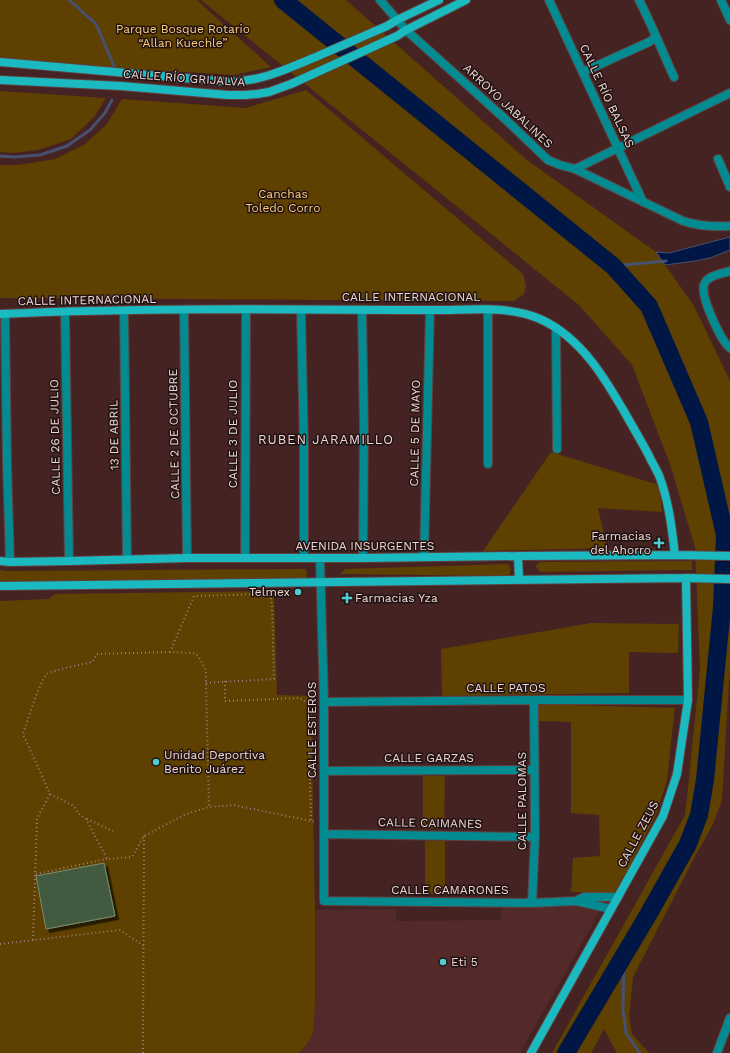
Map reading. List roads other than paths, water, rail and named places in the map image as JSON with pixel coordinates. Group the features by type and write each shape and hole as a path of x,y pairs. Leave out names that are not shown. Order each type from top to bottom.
{"main road":[{"name":"CALLE RÍO GRIJALVA","path":"0,62 244,82 281,72 387,26 438,0"},
{"name":"CALLE RÍO GRIJALVA","path":"0,80 121,86 228,95 269,92 291,84 397,36 466,0"},
{"name":"CALLE INTERNACIONAL","path":"3,314 184,310 488,309 518,313 540,319 556,328 576,344 592,363 607,382 643,444 660,475 669,509 675,555"},
{"name":"AVENIDA INSURGENTES","path":"0,561 187,558 675,555 730,556"},
{"path":"518,556 519,580"},
{"path":"0,586 686,578 730,579"},
{"name":"CALLE ZEUS","path":"531,1053 663,816 672,790 677,774 688,700 686,578"}],"street":[{"name":"ARROYO JABALINES","path":"380,0 406,30 548,160 575,169 683,221 697,225 719,227 730,226"},
{"name":"CALLE RÍO BALSAS","path":"549,0 643,202"},
{"path":"639,0 650,21 674,77"},
{"path":"721,0 730,20"},
{"path":"583,72 649,42 656,37"},
{"path":"575,169 730,93"},
{"path":"718,159 730,187"},
{"path":"730,271 708,278 704,285 703,293 716,326 730,348"},
{"path":"488,309 488,464"},
{"name":"CALLE 2 DE OCTUBRE","path":"184,310 187,558"},
{"name":"CALLE 3 DE JULIO","path":"245,558 246,310"},
{"path":"301,310 304,446 304,558"},
{"path":"362,310 364,558"},
{"name":"CALLE 5 DE MAYO","path":"424,557 430,310"},
{"name":"13 DE ABRIL","path":"124,311 127,559"},
{"name":"CALLE 26 DE JULIO","path":"65,312 69,561"},
{"path":"3,314 10,562"},
{"path":"556,328 557,449"},
{"name":"CALLE ESTEROS","path":"320,558 324,702 324,901"},
{"name":"CALLE PALOMAS","path":"532,903 535,837 534,700"},
{"name":"CALLE PATOS","path":"324,702 688,700"},
{"name":"CALLE GARZAS","path":"324,771 534,770"},
{"name":"CALLE CAIMANES","path":"324,834 535,837"},
{"name":"CALLE CAMARONES","path":"576,901 584,897 618,898"},
{"name":"CALLE CAMARONES","path":"324,901 532,903 576,901 611,909"},
{"path":"717,1053 730,1018"},
{"path":"722,1039 730,1043"}],"water":[{"path":"730,237 730,250 710,258 665,265 656,252 669,253"}],"waterway":[{"path":"69,0 96,24 114,66"},
{"path":"283,0 613,266 649,306 699,422 725,535 722,607 705,780 699,815 688,844 648,915 566,1053"},
{"path":"0,156 14,157 40,155 67,146 90,130 105,113 112,100"},
{"path":"613,266 666,261"},
{"path":"624,955 623,1010 626,1033 640,1053"}],"place":[{"name":"Farmacias del Ahorro","path":"659,543"},
{"name":"Telmex","path":"298,592"},
{"name":"Farmacias Yza","path":"347,598"},
{"name":"Unidad Deportiva Benito Juárez","path":"156,762"},
{"name":"Eti 5","path":"443,962"}],"district":[{"name":"RUBEN JARAMILLO","path":"326,439"}],"park label":[{"name":"Parque Bosque Rotario “Allan Kuechle”","path":"183,36"},
{"name":"Canchas Toledo Corro","path":"283,201"}]}
